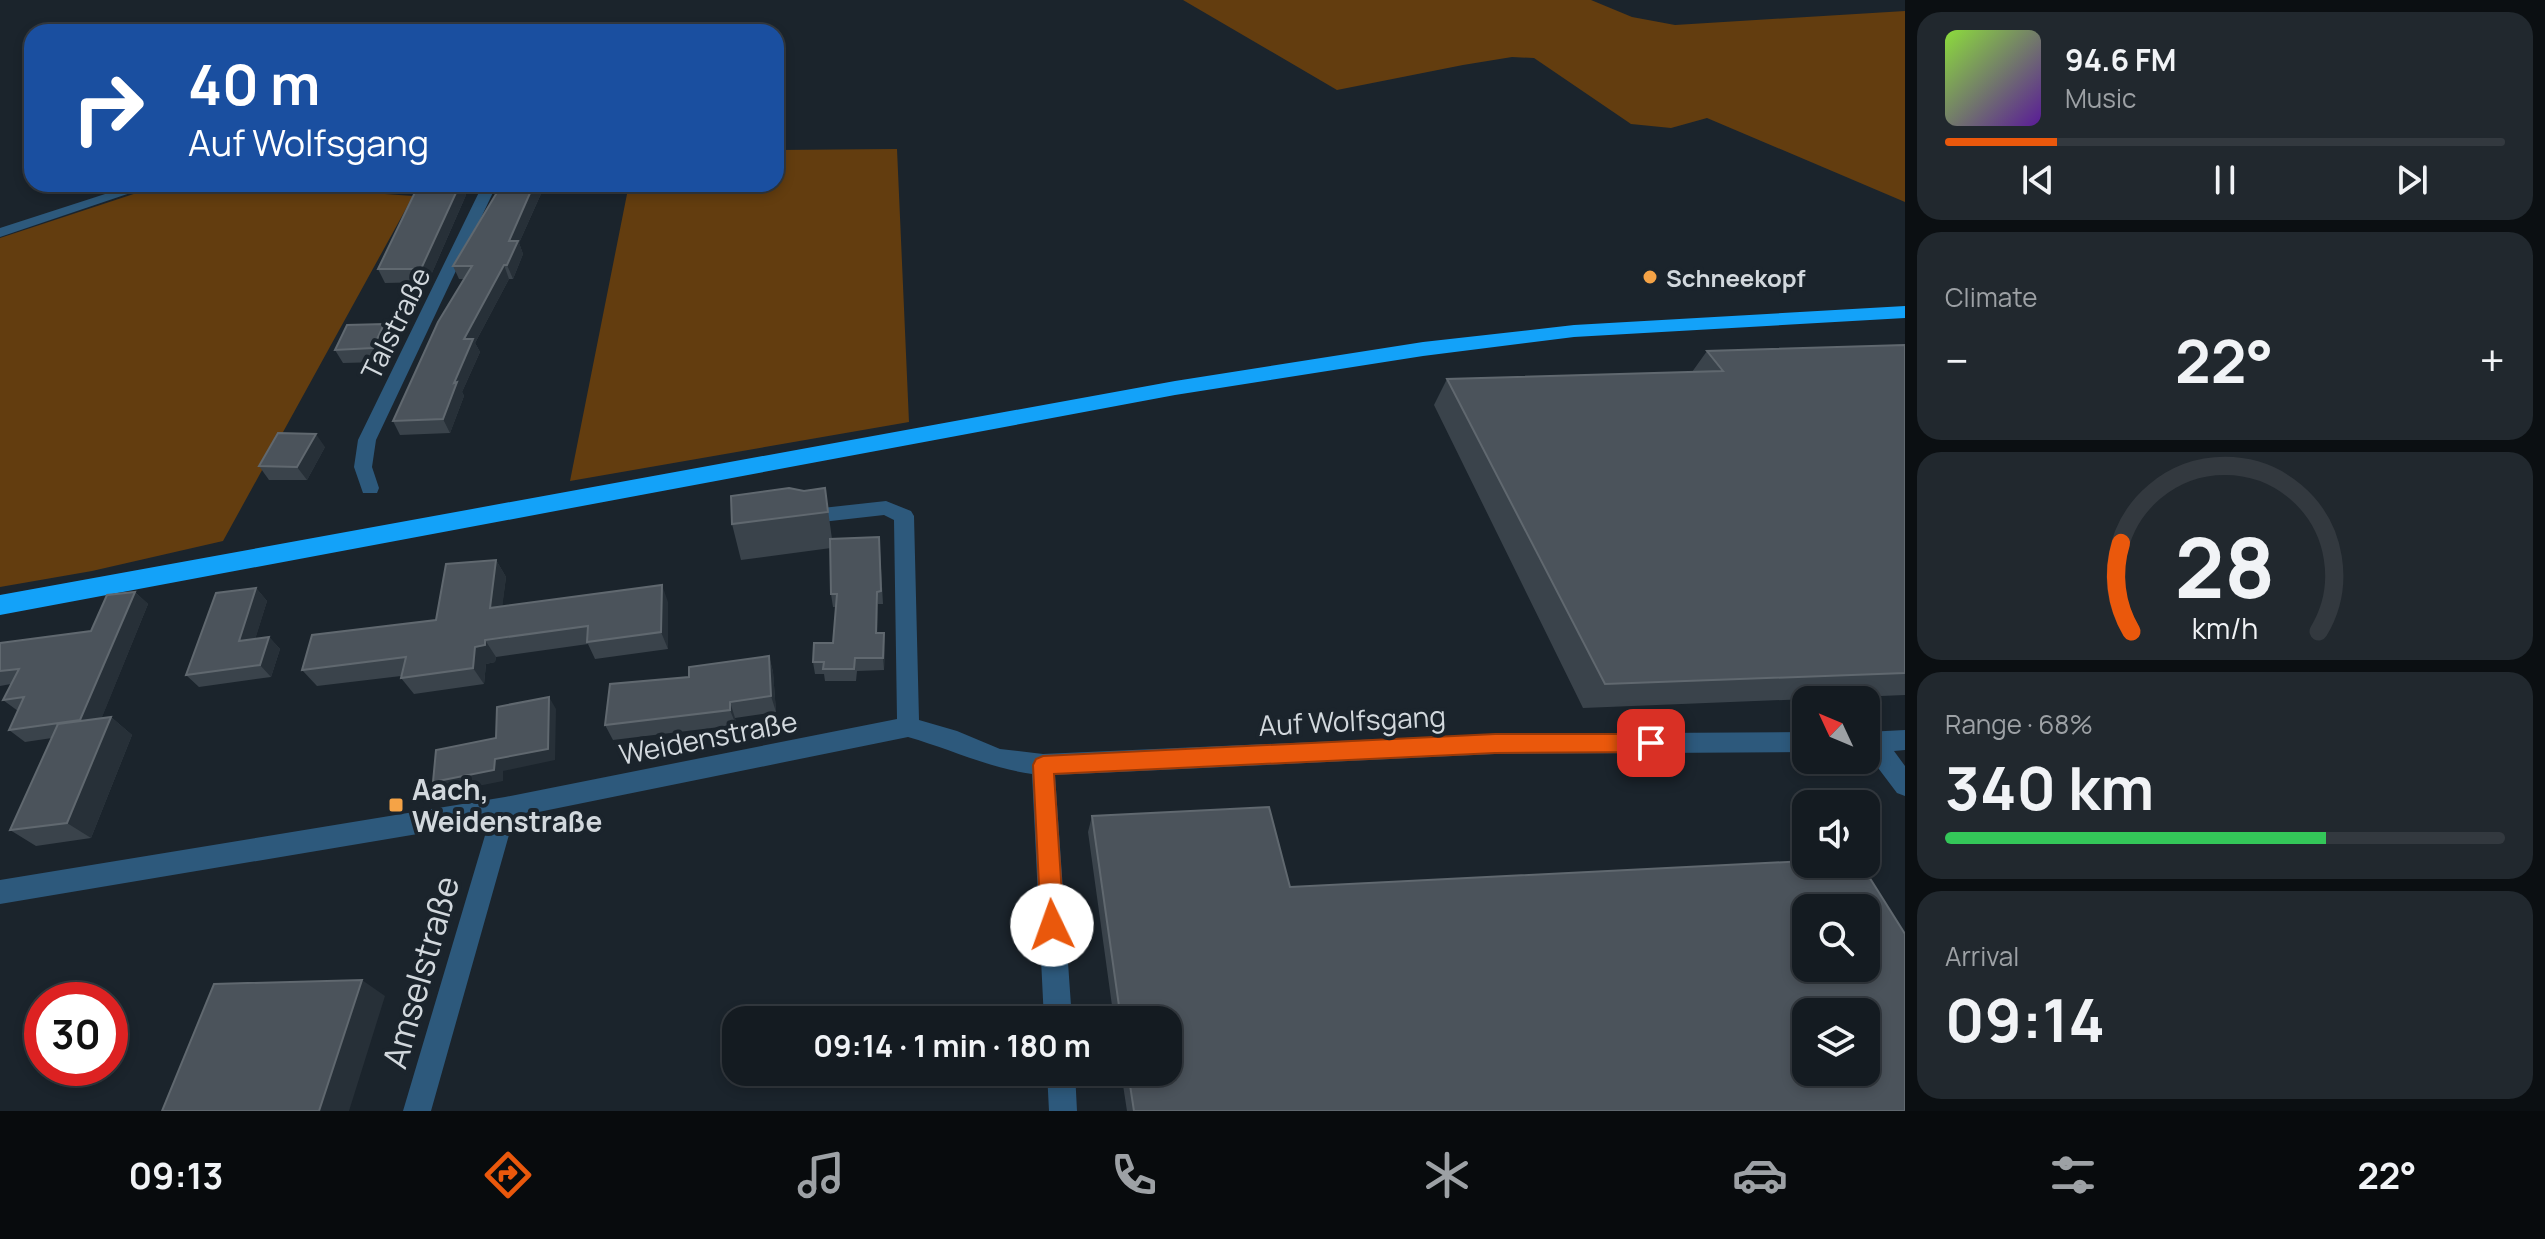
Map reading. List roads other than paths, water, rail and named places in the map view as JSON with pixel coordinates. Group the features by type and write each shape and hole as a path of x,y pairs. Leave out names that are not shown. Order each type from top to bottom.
{"highway":[{"path":"0,605 1159,391 1423,349 1574,331 1905,312"}],"street":[{"path":"0,233 126,192"},
{"name":"Talstraße","path":"370,488 363,467 367,440 486,192"},
{"path":"784,513 796,517 818,517 886,508 904,516 908,727"},
{"name":"Auf Wolfsgang","path":"908,727 957,741 999,759 1043,765 1495,744 1792,742"},
{"name":"Weidenstraße","path":"0,892 505,808 908,727"},
{"path":"1880,741 1905,740"},
{"path":"1880,753 1905,785"},
{"path":"1043,765 1057,1006"},
{"name":"Amselstraße","path":"417,1111 505,808"},
{"path":"1062,1086 1063,1111"}],"place":[{"name":"Schneekopf","path":"1650,277"},
{"name":"Aach, Weidenstraße","path":"396,805"}]}
